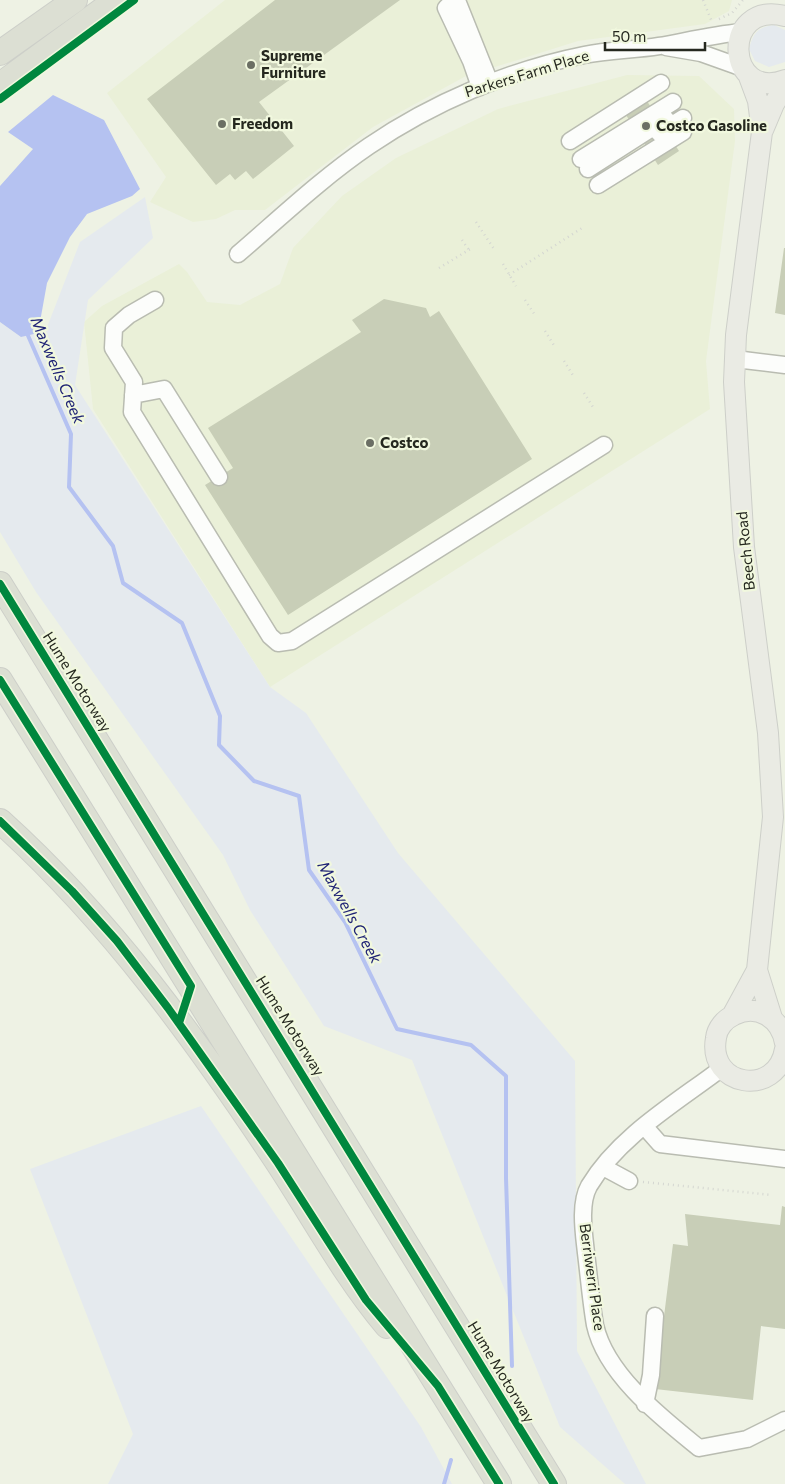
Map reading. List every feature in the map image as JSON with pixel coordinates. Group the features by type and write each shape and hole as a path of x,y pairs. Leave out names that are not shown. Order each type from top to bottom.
{"highway":[{"path":"0,53 75,0"},
{"path":"0,85 116,0"},
{"name":"Hume Motorway","path":"0,584 320,1100 554,1484"},
{"path":"0,680 498,1484"},
{"path":"0,821 72,891 117,941 195,1045 278,1163 366,1300 438,1386"}],"main road":[{"path":"741,32 758,9 769,14 785,16"},
{"name":"Beech Road","path":"732,1016 757,970 773,817 768,733 744,547 734,382 762,132 758,101 737,51 741,32"},
{"path":"745,71 768,83 785,80"},
{"name":"Beech Road","path":"762,132 774,104 785,86"},
{"name":"Beech Road","path":"757,970 772,1018"},
{"path":"752,1010 772,1018 785,1040 781,1068 760,1080 750,1082 735,1078 722,1068 716,1058 714,1046 716,1034 722,1024 732,1016 752,1010"}],"street":[{"name":"Parkers Farm Place","path":"238,254 334,171 370,145 433,108 485,85 583,55 658,46 704,36 741,32"},
{"name":"Parkers Farm Place","path":"658,46 701,53 745,71"},
{"path":"675,106 584,164 675,106"},
{"path":"155,300 129,315 114,328 113,348 134,382 132,412 270,636 278,643 292,642 604,445"},
{"path":"735,360 785,365"},
{"path":"133,395 164,389 219,477"},
{"name":"Berriwerri Place","path":"722,1068 629,1139 603,1166 588,1188 582,1221 596,1327 608,1356 645,1404 699,1448 747,1439 785,1420"},
{"path":"645,1127 660,1144 785,1159"},
{"path":"603,1166 629,1181"},
{"path":"645,1404 651,1375 655,1316"}],"path":[{"path":"703,0 711,22 732,13 743,0"},
{"path":"476,222 494,249"},
{"path":"510,274 582,228"},
{"path":"439,268 470,249 462,240"},
{"path":"503,264 516,286"},
{"path":"525,300 535,315"},
{"path":"545,331 555,347"},
{"path":"564,361 574,376"},
{"path":"584,393 593,407"},
{"path":"629,1181 772,1195"}],"shaded area":[{"path":"225,0 732,0 729,11 705,24 578,41 466,76 373,127 265,210 235,210 216,219 193,222 150,202 166,177 107,93"},
{"path":"774,25 785,30 785,62 769,67 755,61 749,49 754,35 760,29"},
{"path":"627,75 699,76 734,109 735,141 706,361 710,409 270,687 93,409 84,322 102,306 179,264 187,272 207,302 240,305 280,284 293,248 342,196 396,158 498,109"},
{"path":"145,197 153,238 88,300 75,385 270,687 306,713 398,853 575,1061 577,1351 646,1484 625,1484 560,1427 412,1060 324,1026 250,910 223,855 36,592 0,532 0,322 21,337 46,330 80,242"},
{"path":"201,1106 421,1427 452,1484 108,1484 133,1434 30,1169"}],"water":[{"path":"53,95 104,120 140,189 132,196 87,214 70,237 47,283 38,333 21,337 0,322 0,186 33,149 8,132"}],"building":[{"path":"275,0 400,0 259,102 294,146 253,179 246,171 235,180 230,174 216,185 147,99"},
{"path":"638,87 679,151 658,165 617,101"},
{"path":"785,248 785,315 775,313"},
{"name":"Costco","path":"384,299 426,308 430,317 439,311 532,459 288,615 205,485 233,468 208,428 361,332 352,320"},
{"path":"782,1206 785,1207 785,1329 761,1326 753,1400 655,1389 673,1244 688,1246 685,1214 780,1225"}],"waterway":[{"name":"Maxwells Creek","path":"26,331 71,434 69,487 113,546 123,583 182,623 220,716 219,745 254,781 299,796 309,870 345,922 397,1029 471,1045 506,1076 506,1178 512,1366"},
{"name":"Maxwells Creek","path":"444,1484 451,1460"}],"cycle path":[{"path":"0,99 134,0"},
{"path":"0,584 554,1484"},
{"path":"0,680 191,986 179,1023"},
{"path":"0,821 72,891 117,941 168,1008 278,1163 366,1300 438,1386 499,1484"}],"place":[{"name":"Supreme Furniture","path":"251,65"},
{"name":"Freedom","path":"222,124"},
{"name":"Costco Gasoline","path":"646,126"},
{"name":"Costco","path":"370,443"}]}
